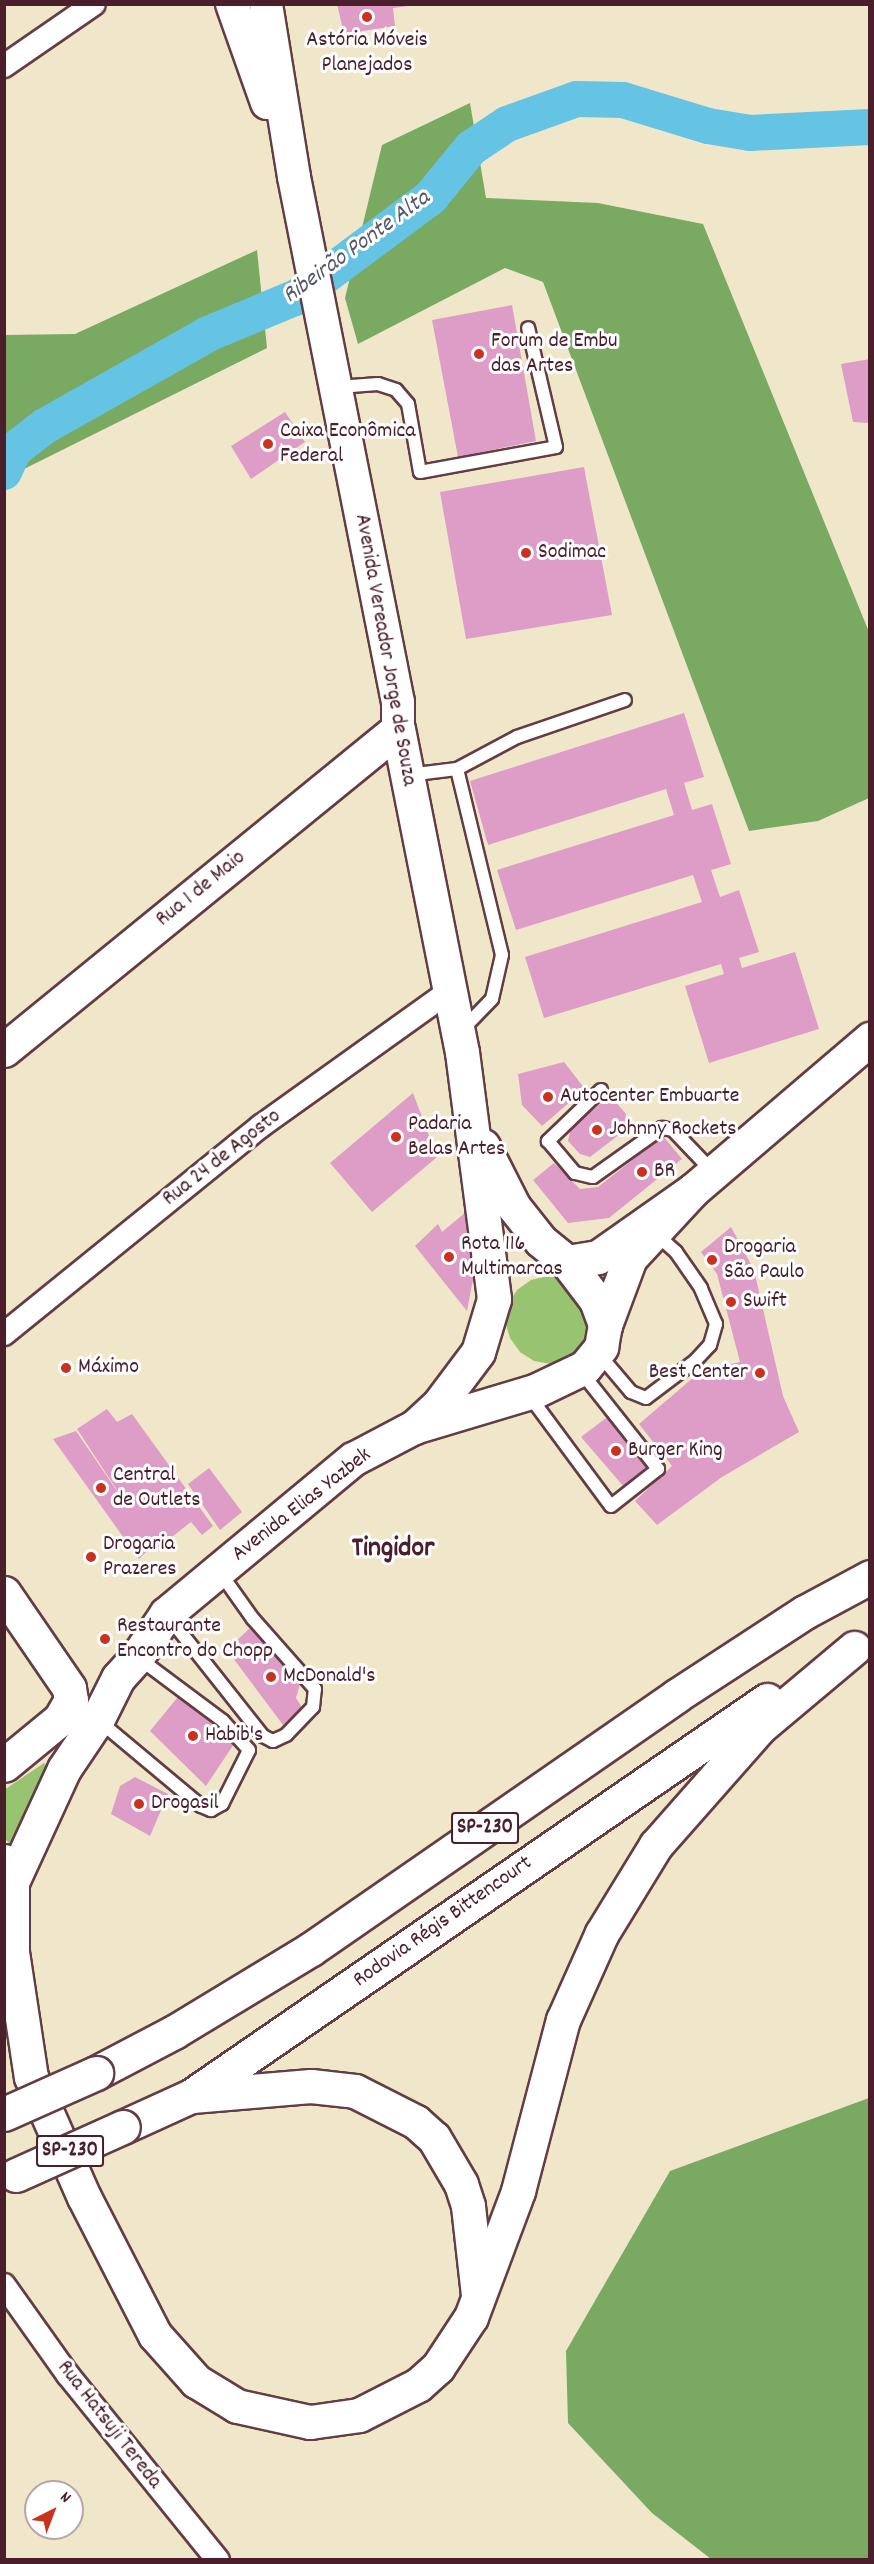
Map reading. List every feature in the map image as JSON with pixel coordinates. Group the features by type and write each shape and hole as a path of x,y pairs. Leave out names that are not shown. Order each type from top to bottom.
{"main road":[{"name":"Avenida Vereador Jorge de Souza","path":"232,4 294,177"},
{"name":"Avenida Vereador Jorge de Souza","path":"266,4 294,177 398,702 398,729 458,1034 473,1124 494,1299 478,1352 439,1404 414,1427"},
{"name":"Rua 1 de Maio","path":"4,1050 398,729"},
{"path":"358,762 378,761 407,776"},
{"path":"594,1350 624,1269 654,1232 704,1182 870,1039"},
{"name":"Avenida Vereador Jorge de Souza","path":"473,1124 514,1207 546,1246 567,1262 596,1300 594,1350"},
{"path":"567,1262 598,1257 704,1182"},
{"name":"Avenida Elias Yazbek","path":"7,1878 64,1769 97,1720 128,1667 166,1614 353,1459 414,1427 527,1393 594,1350"},
{"name":"SP-230","path":"4,2114 96,2073 174,2032 302,1954 676,1696 805,1612 870,1576"},
{"path":"4,1593 69,1688 71,1700 60,1719 4,1764"},
{"path":"7,1878 12,1952 31,2077 84,2197 155,2335 196,2381 237,2406 310,2422 338,2420 381,2406 418,2385 438,2367 457,2341 478,2296 518,2191 563,2020 583,1971 620,1901 656,1845 722,1767 760,1727 862,1644"},
{"name":"Rodovia Régis Bittencourt","path":"10,2178 191,2096 766,1700 862,1644"},
{"path":"69,1688 92,1689 128,1667"},
{"path":"4,2048 31,2077"},
{"path":"191,2096 310,2086 355,2091 416,2122 434,2138 461,2184 468,2205 478,2296"}],"street":[{"path":"4,66 94,4"},
{"name":"Rua 24 de Agosto","path":"4,1334 261,1126 448,992"},
{"name":"Rua Hatsuji Tereda","path":"4,2285 68,2375 218,2559"}],"lane":[{"path":"336,388 378,384 396,390 408,404 420,472 556,447 528,328"},
{"path":"407,776 457,769 517,737 625,700"},
{"path":"457,769 502,955 492,999 458,1034"},
{"path":"601,1090 548,1141 575,1173 593,1177 662,1128 673,1130 704,1182"},
{"path":"594,1350 631,1392 646,1398 695,1361 710,1345 716,1324 700,1288 676,1252 654,1232"},
{"path":"527,1393 611,1506 658,1469 594,1350"},
{"path":"166,1614 263,1736 273,1741 286,1735 313,1707 315,1689 253,1619 219,1571"},
{"path":"97,1720 201,1806 211,1810 222,1803 249,1750 224,1721 128,1667"}],"green space":[{"path":"470,103 486,198 598,203 703,224 869,632 869,798 818,821 749,831 543,282 505,268 358,344 345,298 382,145"},
{"path":"257,250 267,348 16,473 5,487 5,335 75,334"},
{"path":"548,1276 565,1278 594,1318 582,1350 568,1360 551,1364 534,1361 520,1352 510,1338 505,1321 508,1304 517,1290 531,1280"},
{"path":"44,1763 49,1769 11,1845 5,1839 4,1790"},
{"path":"869,2098 869,2559 711,2559 652,2513 568,2423 566,2351 670,2171"}],"building":[{"name":"Astória Móveis Planejados","path":"337,4 408,4 408,6 393,8 395,26 344,34"},
{"name":"Forum de Embu das Artes","path":"512,305 536,441 458,457 432,320"},
{"path":"870,359 870,423 853,422 841,364"},
{"name":"Caixa Econômica Federal","path":"285,412 305,442 251,479 231,446"},
{"name":"Sodimac","path":"584,467 612,615 466,639 440,492"},
{"path":"684,713 704,777 684,783 692,810 712,804 731,864 711,870 720,897 739,890 759,952 739,958 742,968 795,952 819,1029 709,1063 685,986 724,974 721,964 544,1018 525,957 702,902 693,875 516,930 497,870 674,815 666,789 488,845 470,781"},
{"name":"Autocenter Embuarte","path":"564,1062 585,1089 542,1126 522,1105 518,1074"},
{"name":"Padaria Belas Artes","path":"413,1093 437,1157 372,1212 330,1163"},
{"name":"Johnny Rockets","path":"614,1100 626,1114 624,1131 590,1157 580,1154 568,1141 571,1128 601,1103"},
{"name":"BR","path":"663,1136 682,1159 609,1218 568,1223 533,1180 554,1163 580,1189 598,1187"},
{"name":"Rota 116 Multimarcas","path":"466,1212 475,1269 467,1311 415,1246 438,1224 442,1232"},
{"name":"Best Center","path":"731,1227 754,1270 783,1396 799,1432 722,1477 657,1525 635,1501 672,1466 639,1424 701,1371 740,1362 717,1274 701,1252"},
{"path":"107,1409 117,1422 132,1414 213,1526 202,1535 191,1522 159,1547 154,1544 139,1559 53,1439 76,1431 130,1510 77,1429"},
{"name":"Burger King","path":"610,1415 650,1464 624,1487 581,1437"},
{"path":"209,1468 242,1512 220,1530 188,1484"},
{"name":"McDonald's","path":"253,1625 301,1680 296,1698 303,1709 283,1725 227,1650"},
{"name":"Habib's","path":"182,1692 236,1741 206,1786 150,1731"},
{"name":"Drogasil","path":"135,1777 168,1794 150,1836 111,1814 120,1786"}],"waterway":[{"name":"Ribeirão Ponte Alta","path":"4,472 14,450 45,426 208,334 297,297 431,197 471,148 507,124 577,99 623,100 708,126 750,133 870,127"}],"place":[{"name":"Astória Móveis Planejados","path":"367,17"},
{"name":"Forum de Embu das Artes","path":"479,354"},
{"name":"Caixa Econômica Federal","path":"268,444"},
{"name":"Sodimac","path":"526,553"},
{"name":"Autocenter Embuarte","path":"548,1097"},
{"name":"Johnny Rockets","path":"597,1130"},
{"name":"Padaria Belas Artes","path":"396,1137"},
{"name":"BR","path":"642,1172"},
{"name":"Rota 116 Multimarcas","path":"449,1257"},
{"name":"Drogaria São Paulo","path":"712,1260"},
{"name":"Swift","path":"731,1302"},
{"name":"Máximo","path":"66,1368"},
{"name":"Best Center","path":"760,1373"},
{"name":"Burger King","path":"616,1451"},
{"name":"Central de Outlets","path":"101,1488"},
{"name":"Drogaria Prazeres","path":"91,1557"},
{"name":"Restaurante Encontro do Chopp","path":"105,1639"},
{"name":"McDonald's","path":"271,1677"},
{"name":"Habib's","path":"193,1736"},
{"name":"Drogasil","path":"139,1804"}],"district":[{"name":"Tingidor","path":"393,1550"}]}
